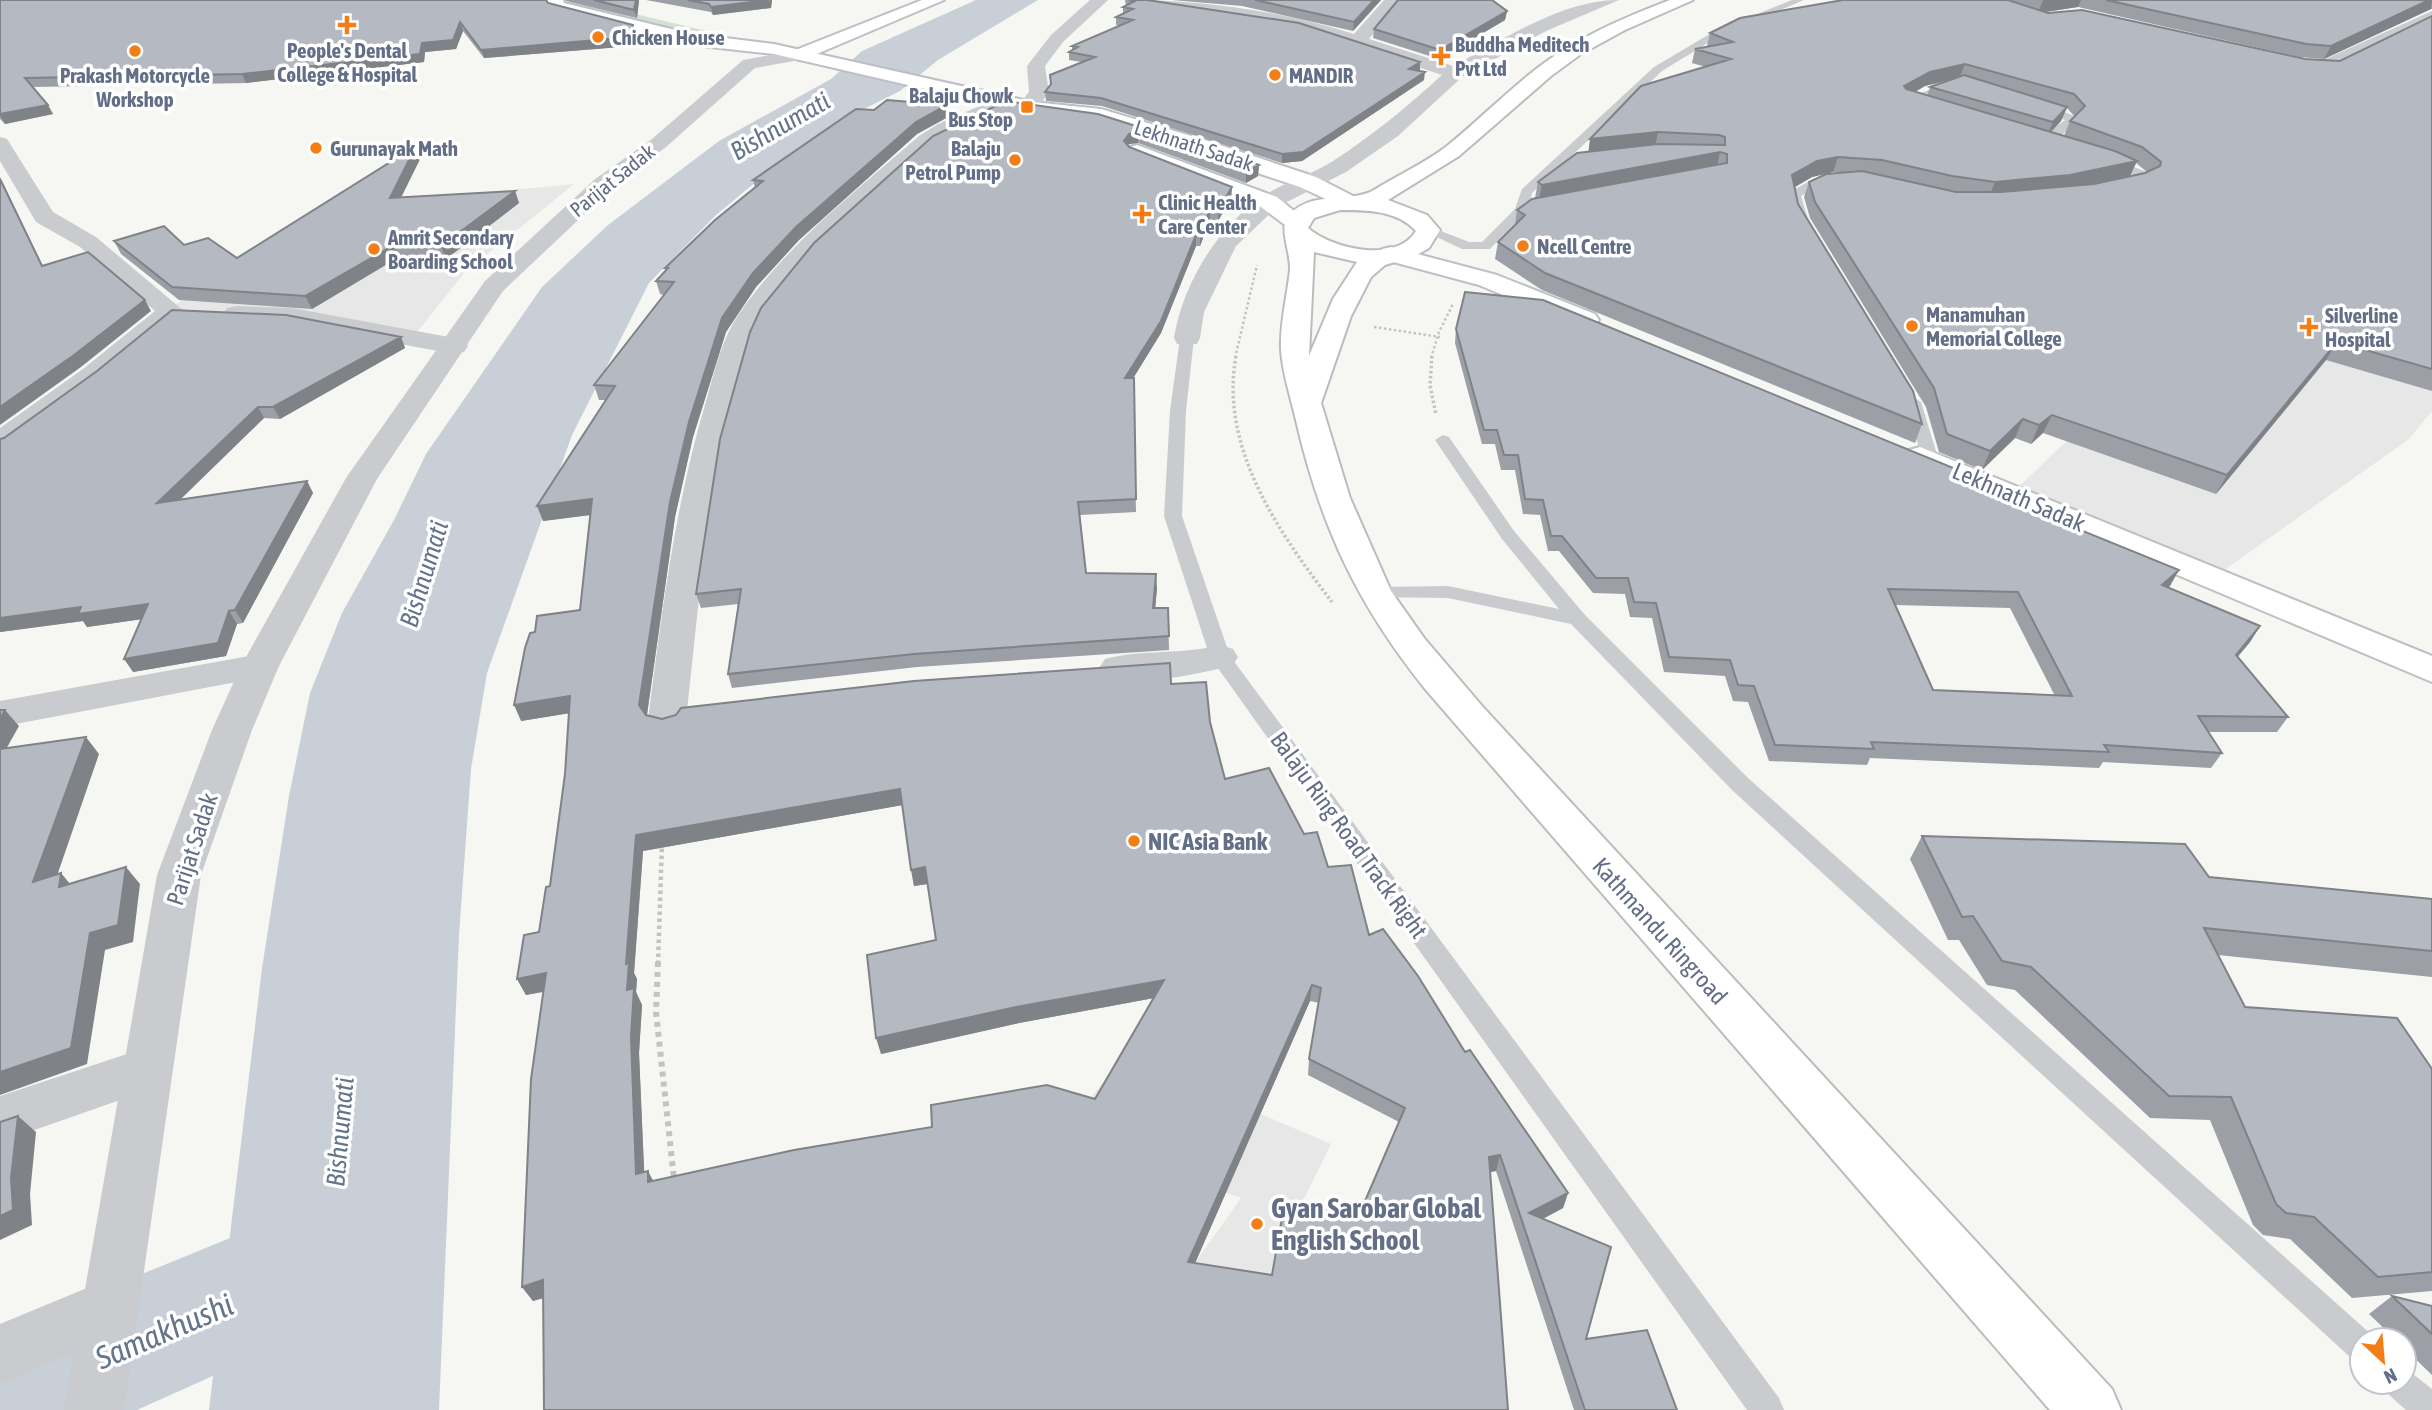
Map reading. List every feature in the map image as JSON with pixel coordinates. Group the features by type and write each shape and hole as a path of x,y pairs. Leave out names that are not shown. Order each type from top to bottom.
{"main road":[{"path":"555,0 557,6 706,42 737,48 787,52 936,0"},
{"path":"601,0 625,5"},
{"path":"1359,203 1452,152 1544,72 1575,50 1619,26 1685,0"},
{"path":"704,24 766,39 787,52"},
{"name":"Lekhnath Sadak","path":"787,52 1021,106 1101,116 1201,145 1308,182 1359,203"},
{"name":"Lekhnath Sadak","path":"1021,106 1093,136"},
{"name":"Lekhnath Sadak","path":"1117,144 1269,202 1297,227"},
{"path":"1307,403 1337,321 1359,274 1374,260 1417,246 1427,229 1428,194 1452,152"},
{"path":"1488,279 1460,262 1410,213 1359,203 1315,209 1297,227 1314,246 1329,251 1348,255 1389,254 1488,279 1614,331"},
{"name":"Kathmandu Ringroad","path":"1297,227 1303,255 1294,316 1295,356 1330,491 1376,593 1404,636 1451,696 2091,1410"},
{"name":"Lekhnath Sadak","path":"1893,445 2432,670"}],"street":[{"path":"710,706 667,715 681,598 706,451 737,344 750,317 806,248 926,141 945,128 1021,106 1039,93 1036,66 1045,52 1060,34 1100,0"},
{"path":"1135,0 1214,13 1275,18 1359,40 1455,73"},
{"path":"1359,40 1393,0"},
{"name":"Balaju Ring Road Track Right","path":"1187,338 1191,312 1226,243 1269,202 1338,167 1391,132 1455,73 1540,27 1611,0"},
{"path":"2299,65 2327,68 2432,16"},
{"name":"Parijat Sadak","path":"95,1408 179,875 232,730 260,666 362,478 494,286 603,185 681,124 749,64 787,52"},
{"path":"0,143 44,217 88,242 171,311 292,316 454,346"},
{"path":"8,432 171,311"},
{"path":"1079,671 1198,663 1220,657"},
{"path":"0,714 260,666"},
{"path":"0,1119 148,1069"},
{"path":"0,1354 110,1317"}],"lane":[{"path":"1427,229 1466,246 1485,246 1521,210 1526,192 1658,69 1716,34 1800,0"},
{"path":"1931,110 1908,100 1951,84 1972,85"},
{"path":"2026,101 2057,110 2070,118 2070,124 2058,130 2053,138 2075,150 2043,141"},
{"path":"2101,158 2145,176 2144,181 2116,188"},
{"path":"1556,163 1583,160"},
{"path":"1808,230 1794,195 1817,182 1841,179"},
{"path":"1521,210 1547,206"},
{"name":"Balaju Ring Road Track Right","path":"1187,338 1178,411 1173,516 1220,657 1767,1410"},
{"path":"1902,385 1916,408 1931,461"},
{"path":"1443,440 1508,535 1578,619 1740,784 2348,1334"},
{"path":"1376,593 1448,592 1578,619"},
{"path":"2416,1396 2431,1410"}],"path":[{"path":"1443,440 1429,390 1429,358 1462,287 1488,279"},
{"path":"662,831 656,1012 676,1191"}],"shaded area":[{"path":"576,0 753,42 745,44 565,3"},
{"name":"Amrit Secondary Boarding School","path":"574,184 464,273 418,331 162,314 290,225 490,192"},
{"name":"Silverline Hospital","path":"2319,202 2432,244 2432,411 2409,439 2213,578 2011,494"},
{"name":"Gyan Sarobar Global English School","path":"1125,1056 1331,1144 1279,1250 1376,1283 1172,1295 1241,1198 1061,1134"}],"water":[{"name":"Bishnumati","path":"976,0 1038,0 938,60 900,91 836,123 792,152 716,215 649,283 572,435 487,673 471,769 459,935 439,1410 209,1410 262,968 289,796 310,693 342,613 394,520 426,454 542,287 608,225 719,141 831,79 862,51"}],"building":[{"path":"0,0 546,0 548,3 633,25 631,37 481,50 460,22 453,40 422,43 420,54 242,74 25,78 48,105 0,114"},
{"path":"594,0 636,0 634,10"},
{"path":"688,0 768,0 711,7 709,4"},
{"path":"1129,0 1147,0 1299,23 1420,62 1409,69 1425,72 1303,152 1282,154 1101,98 1045,92 1051,84 1050,75 1095,57 1069,52 1078,47 1072,46 1133,20 1116,17 1133,9 1123,7 1135,1"},
{"path":"1255,0 1374,0 1354,22"},
{"path":"1398,0 1492,0 1507,11 1440,50 1374,29"},
{"path":"1843,0 2008,0 2048,13 2082,10 2305,59 2340,61 2432,16 2432,369 2337,342 2227,475 2052,415 2039,425 2023,419 1990,451 1947,434 1934,388 1815,202 1809,182 1826,174 1862,171 1956,192 2001,192 2094,184 2145,173 2160,166 2161,162 2142,147 2070,121 2085,106 2074,94 1965,64 1930,72 1904,86 1906,89 2115,151 2137,161 2070,175 1995,182 1952,176 1882,160 1838,157 1817,161 1792,175 1798,204 1913,391 1922,424 1545,273 1498,242 1525,215 1517,210 1532,199 1727,163 1727,154 1720,152 1542,185 1538,182 1577,153 1658,144 1725,145 1725,137 1719,135 1658,132 1590,139 1641,86 1731,59 1695,49 1733,42 1710,33 1740,18"},
{"path":"2106,0 2429,0 2331,46 2306,44"},
{"path":"1964,75 2067,107 2053,122 1930,87"},
{"path":"887,100 947,105 916,122 796,227 753,273 722,318 689,422 670,502 639,705 646,715 662,719 676,715 681,708 914,681 1170,663 1171,684 1206,682 1210,722 1225,779 1269,768 1304,834 1317,832 1328,867 1351,865 1369,935 1383,929 1418,976 1465,1052 1470,1050 1568,1193 1529,1213 1611,1247 1586,1339 1647,1330 1677,1410 1585,1410 1500,1155 1489,1157 1508,1410 544,1410 543,1280 522,1287 531,1079 546,973 517,979 524,935 539,932 546,887 550,886 565,774 570,696 514,705 525,648 530,633 535,632 537,616 580,610 592,499 537,506 615,386 594,385 674,282 656,281 668,268 665,268 715,220 763,181 753,180 856,109 874,110","holes":["900,789 911,870 925,867 936,940 867,955 876,1038 1016,1007 1164,980 1095,1099 1047,1085 931,1105 932,1127 794,1150 648,1182 648,1171 636,1174 631,1037 634,988 627,990 629,963 626,964 636,835","1312,985 1321,988 1309,1059 1405,1108 1359,1215 1285,1201 1272,1275 1188,1262"]},
{"path":"1006,101 1098,114 1259,165 1246,172 1138,132 1129,134 1124,141 1129,147 1232,187 1218,210 1210,209 1200,235 1196,235 1161,321 1125,378 1134,378 1136,499 1078,502 1086,573 1156,574 1153,608 1168,608 1169,636 914,654 728,674 741,589 696,594 720,439 750,332 761,308 814,243 933,136"},
{"path":"416,146 390,198 515,191 441,246 394,245 305,296 172,287 114,241 164,226 184,245 208,238 237,258"},
{"path":"0,179 42,266 88,252 145,300 0,407"},
{"path":"1465,292 1543,300 1968,474 1960,481 2179,570 2162,585 2260,626 2236,655 2288,717 2198,716 2222,753 2104,745 2109,752 1871,742 1874,749 1775,745 1754,686 1738,685 1730,660 1669,657 1656,603 1634,602 1628,578 1596,578 1562,536 1551,536 1543,500 1525,499 1518,455 1504,455 1497,430 1484,430 1456,329","holes":["1888,589 2018,592 2072,696 1933,690"]},
{"path":"172,310 286,315 401,337 273,407 258,407 157,503 307,481 235,610 229,611 218,643 124,659 148,604 78,614 81,607 0,618 0,439 97,371"},
{"path":"86,737 33,882 61,873 59,887 126,867 118,925 90,933 71,1048 0,1072 0,749"},
{"path":"1922,836 2185,844 2209,877 2432,899 2432,951 2204,928 2245,1007 2397,1018 2432,1069 2432,1272 2378,1277 2314,1217 2286,1213 2276,1204 2231,1097 2169,1096 2031,967 2002,961 1973,916 1962,917"},
{"path":"18,1116 11,1178 13,1210 0,1216 0,1122"},
{"path":"2392,1296 2432,1306 2432,1334"}],"waterway":[{"name":"Samakhushi","path":"0,1401 328,1260"}],"place":[{"name":"People's Dental College & Hospital","path":"347,25"},
{"name":"Chicken House","path":"598,37"},
{"name":"Prakash Motorcycle Workshop","path":"135,51"},
{"name":"Buddha Meditech Pvt Ltd","path":"1441,56"},
{"name":"MANDIR","path":"1275,75"},
{"name":"Balaju Chowk Bus Stop","path":"1027,107"},
{"name":"Gurunayak Math","path":"316,148"},
{"name":"Balaju Petrol Pump","path":"1015,160"},
{"name":"Clinic Health Care Center","path":"1142,214"},
{"name":"Ncell Centre","path":"1523,246"},
{"name":"Amrit Secondary Boarding School","path":"374,249"},
{"name":"Manamuhan Memorial College","path":"1912,326"},
{"name":"Silverline Hospital","path":"2309,327"},
{"name":"NIC Asia Bank","path":"1134,841"},
{"name":"Gyan Sarobar Global English School","path":"1257,1224"}]}
